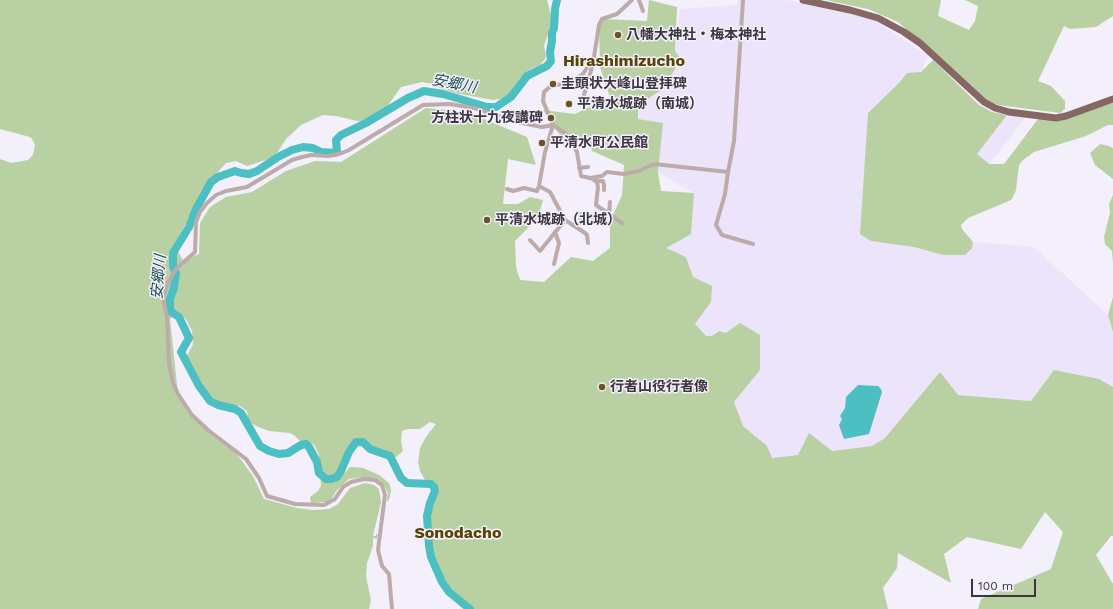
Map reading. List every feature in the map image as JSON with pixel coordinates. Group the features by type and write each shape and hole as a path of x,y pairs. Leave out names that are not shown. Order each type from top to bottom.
{"highway":[{"path":"803,0 850,10 878,18 904,32 920,43 984,102 995,108 1009,112 1056,118 1066,116 1113,99"}],"street":[{"path":"585,99 584,95 589,81 599,25 602,19 617,14 632,0"},
{"path":"639,0 643,11"},
{"path":"743,0 734,141 725,194 716,225 722,235 753,244"},
{"path":"594,57 583,74 570,83 551,86 544,92 543,102 553,125 566,134 574,145 577,152 581,176 603,182 604,190"},
{"path":"392,609 389,574 382,566 378,550 385,495 382,485 375,480 364,479 351,482 343,487 335,499 324,505 295,504 267,496 259,478 246,459 208,430 192,415 178,394 173,384 170,371 167,317 163,298 168,283 175,271 195,252 196,222 200,212 207,203 216,195 226,191 247,187 292,160 302,156 329,156 342,154 423,105 450,104 474,108 517,122 542,127 553,125"},
{"path":"507,189 513,191 524,188 538,191 545,152 553,125"},
{"path":"590,178 602,176 607,172 620,174 634,172 654,164 728,172"},
{"path":"579,168 588,167"},
{"path":"596,181 598,187 596,205 622,223"},
{"path":"540,186 550,192 565,220 587,235 588,243"},
{"path":"609,214 610,202"},
{"path":"530,240 540,251 565,220"},
{"path":"554,264 559,243 555,232"}],"shaded area":[{"path":"738,0 785,0 866,15 928,56 921,72 907,73 899,83 914,247 943,255 972,248 973,242 1034,247 1108,315 1113,332 1113,387 1099,379 1054,370 1031,401 958,395 872,446 772,458 767,446 743,426 734,402 759,370 726,333 719,331 712,336 706,336 695,324 711,302 693,277 686,257 666,248 694,193 658,172 663,123 638,119 638,105 663,89 675,52 680,9 737,5"},
{"path":"1007,115 1026,117 989,164 977,154"}],"green space":[{"path":"0,0 547,0 552,19 544,46 546,56 545,59 540,65 531,69 520,78 511,93 506,98 493,100 455,93 442,89 433,84 422,82 401,87 386,108 362,122 336,116 323,115 301,125 286,139 277,153 269,159 247,166 236,161 226,163 201,191 191,214 174,245 183,260 199,254 200,223 210,207 226,197 252,192 286,171 315,161 341,162 426,108 467,112 527,137 536,165 508,159 503,204 518,204 530,197 543,200 538,218 515,241 516,267 520,280 544,282 571,257 593,261 610,248 610,222 622,195 624,165 592,151 588,138 564,141 543,110 575,114 610,97 600,67 599,25 602,19 647,21 649,0 677,7 675,51 681,59 663,89 638,105 638,119 663,123 658,172 661,191 694,193 691,234 666,248 686,257 693,277 712,286 711,302 695,324 706,336 712,336 719,331 726,333 740,323 760,335 760,370 734,402 743,426 767,446 772,458 798,455 809,433 832,451 872,446 885,438 940,372 958,395 1031,401 1054,370 1099,379 1113,387 1113,536 1111,536 1096,555 1113,584 1113,609 978,609 981,599 1051,569 1063,532 1045,512 1021,549 967,537 944,554 951,583 898,553 897,568 883,588 888,609 474,609 465,603 451,588 440,572 432,555 430,519 435,490 425,480 420,471 418,462 420,448 436,424 430,422 420,429 408,429 402,431 401,441 403,451 395,458 376,447 367,445 354,446 351,448 338,473 344,474 350,467 353,467 363,468 379,475 389,483 391,490 388,502 388,493 383,484 378,480 365,477 349,479 327,502 311,503 310,497 318,491 321,486 319,455 315,446 313,444 300,441 290,433 269,431 256,426 248,421 247,411 240,406 221,403 209,396 187,356 193,344 192,331 186,319 177,313 170,319 178,394 197,421 236,453 253,476 264,499 297,508 313,510 329,509 338,504 350,488 365,483 374,485 379,489 381,502 373,536 378,534 377,539 373,538 373,546 367,563 366,576 371,600 369,609 0,609 0,159 11,163 28,160 33,155 35,145 30,137 0,129"},
{"path":"826,0 941,0 938,16 969,30 975,21 978,6 965,0 1113,0 1113,16 1096,27 1070,29 1064,26 1038,81 1051,86 1065,101 1065,109 1060,113 998,105 987,101 898,22 868,9"},
{"path":"933,60 979,105 992,112 1007,115 977,154 989,164 1004,164 1038,119 1060,120 1113,103 1113,125 1108,125 1086,136 1034,152 1023,160 1019,165 1016,190 1012,199 968,218 961,225 962,229 973,242 972,248 965,255 943,255 914,247 871,241 860,234 868,113 899,83 907,73 921,72"},
{"path":"1100,144 1113,148 1113,179 1095,165 1090,153"},
{"path":"1113,195 1113,263 1112,251 1105,244 1104,237 1110,213 1109,204"},
{"path":"579,212 594,214 593,224 582,223 578,220"},
{"path":"1113,297 1113,332 1108,315"}],"water":[{"path":"858,385 878,386 882,392 869,434 844,439 839,425 842,419 840,416 845,408 846,397"}],"waterway":[{"name":"安郷川","path":"470,609 449,592 442,582 431,557 427,516 435,491 431,484 407,483 401,478 390,456 370,449 363,442 356,442 349,452 337,477 326,479 319,473 317,462 306,444 301,445 288,453 279,454 269,451 260,446 241,413 235,409 218,405 210,401 199,386 181,352 189,338 179,317 170,311 170,299 174,288 176,274 173,266 173,253 189,227 196,209 211,182 218,177 235,171 249,174 257,171 278,157 292,150 303,147 313,148 321,152 335,153 337,152 336,140 341,135 366,123 408,98 424,91 443,94 487,107 496,107 511,97 527,76 547,66 551,61 550,52 557,0"}],"place":[{"name":"八幡大神社・梅本神社","path":"618,35"},
{"name":"圭頭状大峰山登拝碑","path":"553,84"},
{"name":"平清水城跡（南城）","path":"569,104"},
{"name":"方柱状十九夜講碑","path":"551,118"},
{"name":"平清水町公民館","path":"542,143"},
{"name":"平清水城跡（北城）","path":"487,220"},
{"name":"行者山役行者像","path":"602,387"}],"district":[{"name":"Hirashimizucho","path":"624,61"},
{"name":"Sonodacho","path":"458,533"}]}
